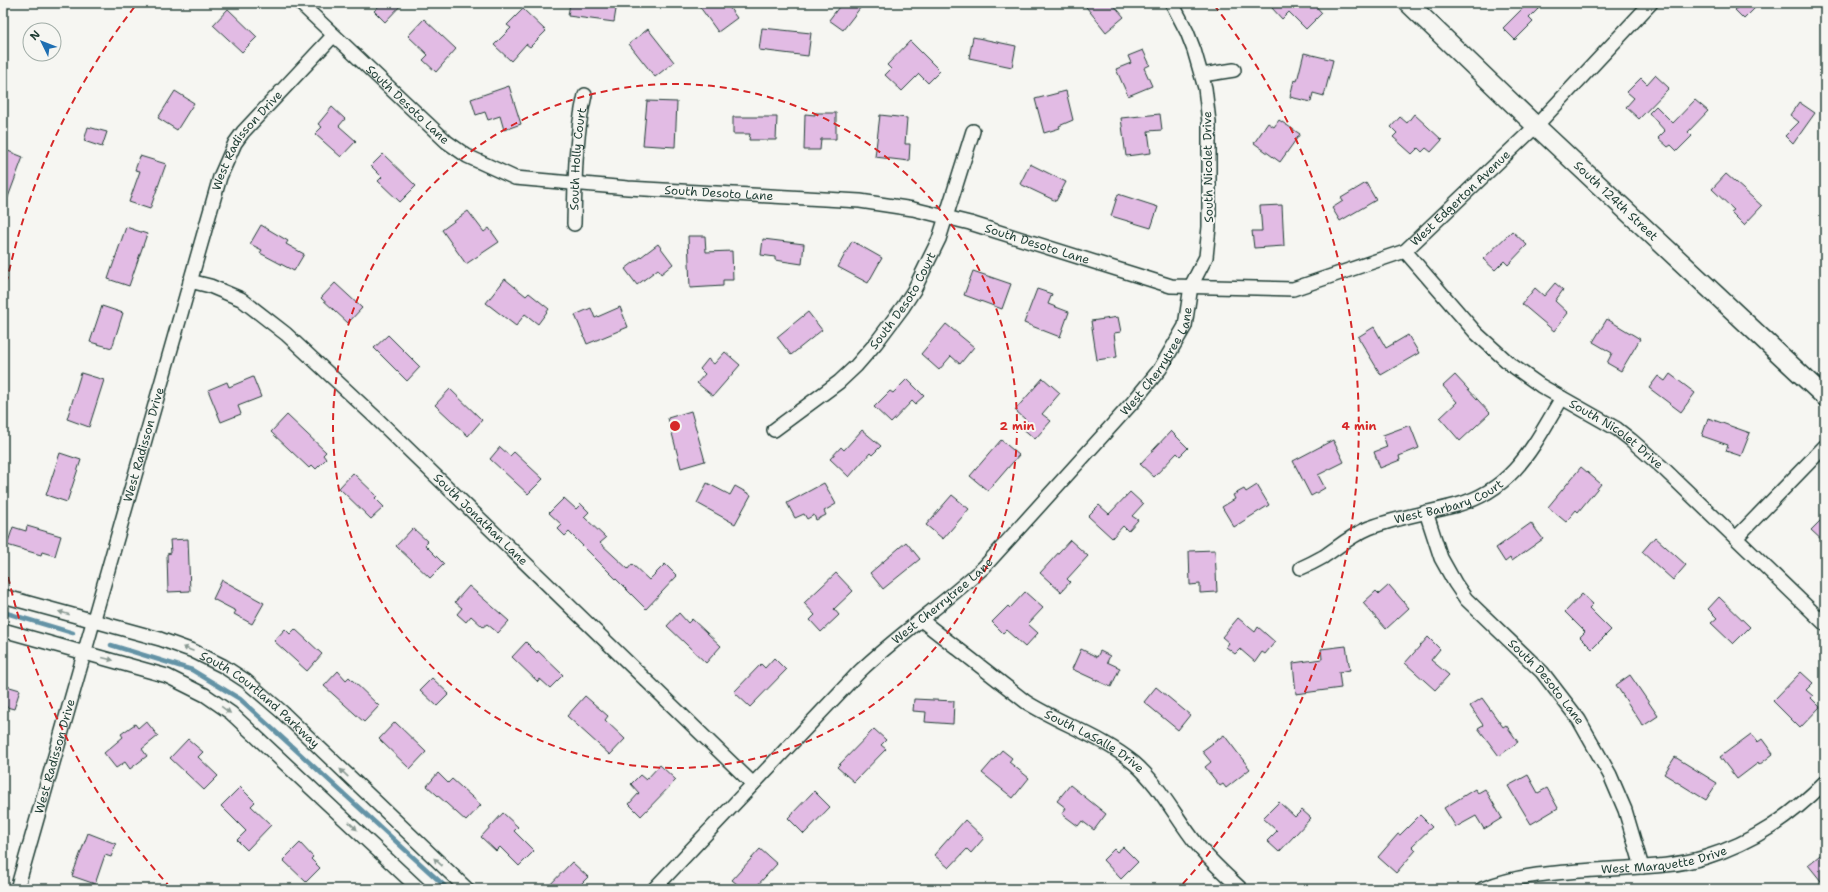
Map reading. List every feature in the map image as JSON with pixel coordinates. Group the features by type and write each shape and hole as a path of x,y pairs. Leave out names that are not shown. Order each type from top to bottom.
{"street":[{"name":"South Desoto Lane","path":"300,3 333,36 437,133 467,156 515,178 575,184 860,201 913,209 1002,232 1171,286 1191,286"},
{"name":"South Nicolet Drive","path":"1172,3 1187,32 1202,75 1210,122 1209,227 1206,257 1191,286"},
{"name":"South 124th Street","path":"1408,3 1536,126 1825,397"},
{"name":"West Edgerton Avenue","path":"1191,286 1293,289 1405,251 1536,126 1651,3"},
{"name":"West Radisson Drive","path":"18,889 220,177 235,143 243,132 333,36"},
{"path":"1202,75 1234,70"},
{"name":"South Holly Court","path":"574,224 575,184 580,115 585,95"},
{"name":"South Desoto Court","path":"774,430 839,382 876,343 914,290 933,254 973,131"},
{"name":"South Nicolet Drive","path":"1405,251 1476,333 1510,364 1542,386 1617,430 1631,440 1663,468 1825,624"},
{"name":"South Jonathan Lane","path":"190,281 210,286 241,299 286,334 375,417 753,784"},
{"name":"West Cherrytree Lane","path":"654,889 860,671 878,654 984,567 1133,402 1160,369 1185,326 1191,286"},
{"name":"West Barbary Court","path":"1301,568 1322,558 1350,538 1368,529 1393,520 1466,502 1490,490 1507,478 1521,464 1534,446 1562,398"},
{"path":"1736,538 1825,446"},
{"name":"South Desoto Lane","path":"1426,512 1441,558 1466,599 1542,672 1579,720 1610,775 1625,810 1642,867"},
{"name":"South Courtland Parkway","path":"3,596 160,639 192,651 223,666 246,681 282,712 467,889"},
{"name":"South LaSalle Drive","path":"921,620 1026,702 1044,713 1118,751 1136,765 1152,783 1196,844 1240,889"},
{"path":"3,630 167,676 205,695 231,713 419,889"},
{"name":"West Marquette Drive","path":"1482,889 1504,881 1540,874 1642,867 1705,858 1754,839 1787,816 1825,782"}],"building":[{"path":"382,3 403,3 385,22 374,11"},
{"path":"570,3 617,3 614,22 568,16"},
{"path":"697,3 726,3 737,18 718,32"},
{"path":"842,3 864,3 843,30 829,20"},
{"path":"1083,3 1112,3 1124,17 1106,32"},
{"path":"1278,3 1313,3 1322,13 1306,29 1289,12 1282,19 1272,8"},
{"path":"1528,3 1544,3 1529,18 1533,22 1515,40 1503,28"},
{"path":"1742,3 1760,3 1744,19 1735,10"},
{"path":"228,9 257,37 242,52 213,25"},
{"path":"523,9 546,31 530,47 526,44 511,61 494,45 511,28 507,25"},
{"path":"424,19 456,49 436,72 423,60 428,55 408,36"},
{"path":"762,28 811,33 808,56 759,50"},
{"path":"648,29 674,62 655,77 629,44"},
{"path":"973,37 1016,46 1012,67 969,58"},
{"path":"910,41 940,71 928,83 919,74 902,91 885,75 891,69 887,65"},
{"path":"1143,50 1150,65 1144,68 1152,86 1128,96 1116,69 1131,63 1128,56"},
{"path":"1304,53 1333,60 1324,96 1313,93 1311,102 1290,97 1294,80 1297,81"},
{"path":"1655,75 1669,88 1639,119 1626,107 1634,98 1627,92 1641,78 1647,84"},
{"path":"509,86 521,124 504,130 500,116 488,120 485,112 476,115 471,99"},
{"path":"175,91 194,103 177,130 158,118"},
{"path":"1066,91 1073,120 1059,126 1060,128 1044,133 1035,99"},
{"path":"1695,100 1708,111 1688,132 1692,136 1677,151 1671,145 1668,147 1658,138 1665,131 1649,113 1656,106 1673,123"},
{"path":"647,101 677,102 675,147 643,145"},
{"path":"1799,102 1815,113 1793,144 1785,136 1799,122 1790,115"},
{"path":"332,107 345,119 339,126 356,141 341,157 315,134 322,127 318,124"},
{"path":"815,113 836,113 836,139 821,139 820,150 804,150 805,114 815,115"},
{"path":"1160,114 1162,130 1148,131 1151,153 1126,156 1121,118"},
{"path":"1414,114 1442,140 1431,152 1426,148 1422,152 1418,148 1412,154 1393,137 1397,133 1391,127 1400,117 1407,123"},
{"path":"880,115 907,118 905,144 910,144 909,161 875,157"},
{"path":"733,117 777,117 776,140 749,140 750,134 733,134"},
{"path":"1279,120 1300,134 1280,162 1254,143 1268,123 1274,127"},
{"path":"88,127 107,132 102,147 84,141"},
{"path":"3,149 23,157 4,208 3,207"},
{"path":"383,154 416,186 400,202 378,181 382,177 371,166"},
{"path":"140,156 166,164 150,209 129,202 140,171 135,170"},
{"path":"1030,164 1066,182 1056,201 1020,184"},
{"path":"1726,174 1762,206 1744,225 1731,212 1734,210 1712,189"},
{"path":"1366,183 1376,200 1340,221 1332,208 1343,201 1341,198"},
{"path":"1118,194 1158,207 1151,228 1111,216"},
{"path":"1282,205 1284,246 1254,248 1252,231 1262,231 1260,206"},
{"path":"468,211 484,232 489,228 499,242 466,264 442,230"},
{"path":"261,225 288,241 286,244 304,254 294,271 260,253 262,250 250,244"},
{"path":"126,227 147,234 129,286 108,279"},
{"path":"1512,231 1527,245 1508,265 1504,261 1495,270 1483,259"},
{"path":"688,236 705,236 706,252 732,251 733,280 723,280 723,286 690,288"},
{"path":"763,239 804,244 802,264 775,260 775,257 761,255"},
{"path":"852,241 882,258 868,283 838,267"},
{"path":"658,244 673,264 661,274 658,269 637,285 625,269"},
{"path":"973,271 1011,284 1002,309 964,295"},
{"path":"505,279 526,296 529,293 549,309 538,324 525,314 516,326 486,303"},
{"path":"335,283 362,308 348,323 321,298"},
{"path":"1555,283 1563,290 1555,301 1568,313 1554,331 1522,304 1535,288 1544,296"},
{"path":"1037,289 1052,294 1048,304 1069,312 1060,337 1024,323"},
{"path":"102,306 123,313 112,348 90,342"},
{"path":"620,307 628,327 587,344 575,315 591,308 595,318"},
{"path":"808,312 822,330 791,355 777,337"},
{"path":"1118,317 1121,332 1114,333 1117,357 1097,360 1091,321"},
{"path":"1607,319 1640,339 1621,371 1607,363 1612,353 1593,342"},
{"path":"946,324 974,347 960,364 951,356 939,370 921,354"},
{"path":"1374,327 1386,348 1408,335 1419,353 1381,375 1358,337"},
{"path":"388,335 420,367 407,381 374,348"},
{"path":"725,352 740,365 713,396 697,383 705,374 700,369 708,359 714,364"},
{"path":"81,373 104,380 89,427 67,419"},
{"path":"1670,374 1695,393 1681,412 1649,388 1658,376 1665,381"},
{"path":"1455,375 1490,413 1460,441 1440,418 1457,402 1443,386"},
{"path":"253,377 261,397 238,406 241,414 221,422 208,390 227,382 229,387"},
{"path":"1043,378 1060,393 1042,414 1051,421 1035,439 1021,427 1027,421 1015,410"},
{"path":"907,379 924,396 915,404 912,401 891,423 874,407 890,391 893,393"},
{"path":"450,389 482,420 468,436 435,405"},
{"path":"691,411 705,461 681,468 668,418"},
{"path":"287,415 326,452 323,455 326,459 316,469 312,465 309,468 271,432"},
{"path":"1708,418 1750,433 1741,456 1726,451 1728,445 1702,436"},
{"path":"1410,425 1419,448 1399,456 1400,460 1380,468 1374,452 1387,447 1383,435"},
{"path":"862,430 881,446 872,455 870,453 849,477 830,459 841,447 844,450"},
{"path":"1171,431 1188,448 1180,456 1177,453 1154,477 1140,464"},
{"path":"1001,440 1019,455 988,491 970,476"},
{"path":"1333,440 1344,462 1318,475 1325,488 1311,496 1293,461"},
{"path":"500,447 510,456 514,452 543,479 528,494 490,459"},
{"path":"60,453 81,460 67,502 46,495"},
{"path":"1581,467 1601,484 1578,512 1576,510 1566,522 1548,507"},
{"path":"353,473 377,496 375,498 384,507 371,519 339,488"},
{"path":"707,483 730,495 735,486 751,495 735,524 697,503"},
{"path":"824,483 836,504 824,511 826,515 816,520 814,515 807,519 804,514 795,518 787,503"},
{"path":"1257,485 1269,505 1234,527 1222,507 1235,499 1233,495 1244,489 1246,492"},
{"path":"1130,492 1143,504 1132,516 1138,520 1128,531 1123,526 1112,538 1088,516 1099,505 1109,514"},
{"path":"952,495 969,509 943,539 926,525"},
{"path":"564,498 576,509 581,504 589,512 584,517 606,538 600,543 628,569 632,564 649,580 665,564 677,576 646,609 569,532 565,536 558,529 562,525 549,513"},
{"path":"1825,516 1825,543 1811,530"},
{"path":"1531,523 1543,539 1512,561 1510,558 1505,562 1496,548"},
{"path":"27,526 61,536 55,556 42,552 41,555 7,545 13,527 26,531"},
{"path":"413,528 428,542 425,545 444,564 430,578 396,546"},
{"path":"1655,537 1686,565 1673,580 1642,552"},
{"path":"188,539 190,591 168,592 167,554 171,553 170,540"},
{"path":"1070,540 1088,556 1067,579 1070,582 1061,592 1040,573"},
{"path":"906,542 920,559 883,589 870,573"},
{"path":"1215,550 1217,592 1200,593 1200,584 1190,585 1189,551"},
{"path":"836,573 853,591 834,609 839,615 821,632 810,620 815,615 804,603"},
{"path":"222,580 264,603 252,624 234,614 236,611 213,599"},
{"path":"1389,585 1409,608 1386,629 1363,603 1376,591 1379,594"},
{"path":"469,586 509,621 498,633 487,624 483,627 471,616 466,622 457,614 462,608 455,602"},
{"path":"1025,592 1043,608 1028,624 1038,633 1025,647 1006,630 1003,633 992,622 1008,606 1010,608"},
{"path":"1582,594 1593,604 1589,608 1611,630 1592,649 1580,637 1585,632 1565,612"},
{"path":"1719,597 1750,627 1733,644 1711,623 1717,618 1708,609"},
{"path":"679,613 688,623 692,619 721,646 706,663 667,626"},
{"path":"1238,618 1255,632 1258,627 1275,642 1265,654 1262,652 1255,662 1240,649 1235,654 1226,647 1229,643 1222,637"},
{"path":"285,629 290,634 295,629 322,654 307,671 274,641"},
{"path":"1428,637 1440,649 1431,660 1449,675 1435,690 1405,663"},
{"path":"526,642 537,653 538,651 563,675 550,688 540,679 538,682 512,657"},
{"path":"1346,646 1350,670 1339,672 1341,688 1296,694 1293,663 1322,659 1321,649"},
{"path":"1081,649 1097,657 1100,651 1110,656 1107,662 1120,668 1111,687 1072,669"},
{"path":"774,658 786,670 750,707 734,692 761,664 765,668"},
{"path":"338,671 346,680 349,677 379,706 364,722 324,686"},
{"path":"1801,672 1813,683 1806,690 1813,696 1811,698 1820,707 1800,728 1773,701"},
{"path":"1630,675 1658,716 1643,726 1616,685"},
{"path":"432,678 449,694 437,706 420,690"},
{"path":"3,685 20,690 14,709 3,706"},
{"path":"1156,687 1190,715 1178,730 1144,702"},
{"path":"585,696 608,716 605,720 625,739 610,755 567,716"},
{"path":"1482,698 1503,727 1506,725 1518,742 1499,756 1478,728 1483,725 1470,706"},
{"path":"914,699 954,701 953,724 925,722 926,712 913,711"},
{"path":"146,721 158,736 142,749 147,756 130,769 125,762 116,768 104,753 123,737 121,734 135,724 138,728"},
{"path":"395,722 426,752 410,769 379,739"},
{"path":"874,729 886,740 881,745 886,749 854,782 837,767"},
{"path":"1751,734 1758,742 1762,739 1773,754 1737,779 1720,757"},
{"path":"1224,735 1250,769 1226,788 1223,784 1220,786 1205,767 1211,762 1202,751"},
{"path":"188,739 203,752 198,757 218,776 204,790 170,758"},
{"path":"1002,750 1012,758 1009,762 1029,778 1013,798 982,773"},
{"path":"1675,757 1717,783 1706,800 1664,774"},
{"path":"660,765 676,780 641,816 629,804 639,793 631,784 640,775 646,780"},
{"path":"438,773 448,783 452,779 481,805 466,821 427,786"},
{"path":"1528,775 1538,793 1547,788 1558,808 1531,824 1508,786"},
{"path":"1070,785 1106,814 1094,830 1082,821 1078,826 1062,814 1066,808 1057,801"},
{"path":"240,787 255,802 251,806 271,825 247,850 237,840 246,831 221,806"},
{"path":"1475,789 1478,793 1485,789 1502,818 1484,829 1476,816 1456,827 1444,808"},
{"path":"814,791 830,807 804,834 788,818"},
{"path":"1279,802 1295,817 1302,810 1311,818 1279,852 1267,841 1277,831 1263,818"},
{"path":"503,813 518,827 514,831 534,851 519,866 500,847 496,851 481,837"},
{"path":"1420,815 1432,827 1412,846 1416,850 1396,873 1378,857 1398,834 1400,835"},
{"path":"965,820 984,838 971,853 967,849 949,868 934,855"},
{"path":"88,833 116,844 111,857 105,855 95,884 72,876"},
{"path":"300,843 313,857 311,859 320,868 306,882 283,860"},
{"path":"1123,847 1138,862 1121,879 1103,860 1114,849 1117,852"},
{"path":"760,849 777,864 754,889 743,889 732,880"},
{"path":"1825,851 1825,886 1808,865"},
{"path":"572,862 588,877 576,889 546,889"}],"waterway":[{"path":"3,612 73,633"},
{"path":"111,645 192,670 240,699 448,889"}]}
